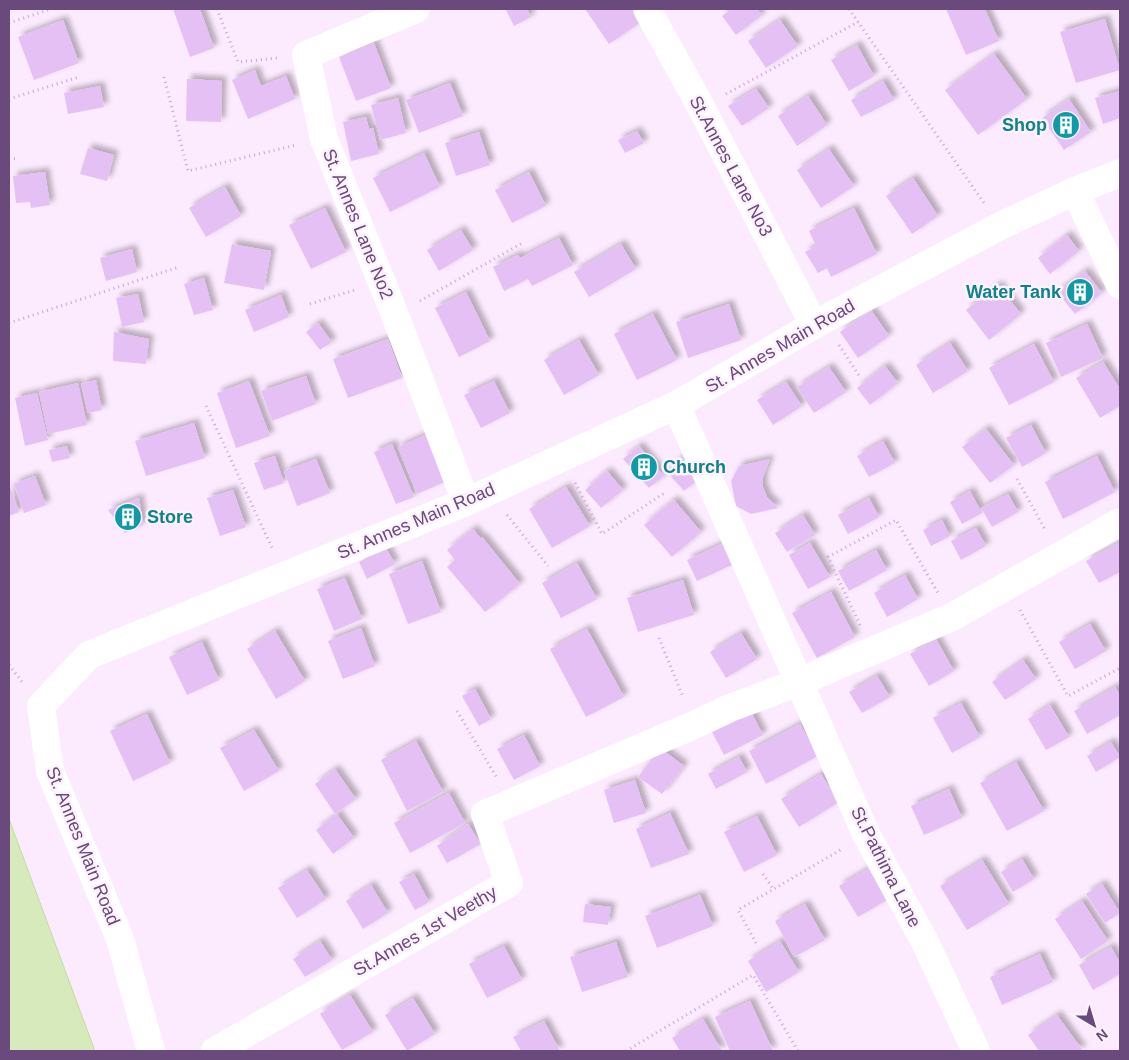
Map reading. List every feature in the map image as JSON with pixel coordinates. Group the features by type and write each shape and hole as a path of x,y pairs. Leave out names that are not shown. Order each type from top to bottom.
{"street":[{"path":"306,55 416,9"},
{"name":"St.Annes Lane No3","path":"647,9 818,322"},
{"name":"St. Annes Lane No2","path":"306,55 324,139 395,315 477,497"},
{"name":"St. Annes Main Road","path":"151,1051 120,939 50,771 41,706 89,655 477,497 676,405 818,322 1000,226 1075,191 1120,173"},
{"path":"1075,191 1120,285"},
{"name":"St.Pathima Lane","path":"676,405 866,834 924,940 976,1051"},
{"name":"St.Annes 1st Veethy","path":"215,1051 509,883 485,814 730,708 799,682 952,617 1120,522"}],"path":[{"path":"9,23 51,9"},
{"path":"217,9 238,62 306,55"},
{"path":"849,9 1000,226"},
{"path":"701,107 858,22"},
{"path":"9,99 79,77"},
{"path":"164,77 188,171 324,139"},
{"path":"9,158 16,159"},
{"path":"395,315 524,242"},
{"path":"9,323 179,267"},
{"path":"310,304 382,282"},
{"path":"818,322 860,377"},
{"path":"206,406 284,576"},
{"path":"562,458 602,534 666,492"},
{"path":"1018,479 1060,556"},
{"path":"477,497 548,566"},
{"path":"872,651 828,557 896,520 952,617"},
{"path":"1007,586 1068,696 1120,668"},
{"path":"660,638 694,725"},
{"path":"457,711 512,802"},
{"path":"756,943 738,910 866,834"},
{"path":"763,874 774,890"},
{"path":"626,1051 753,976 798,1051"}],"shaded area":[{"path":"9,819 95,1051 9,1051"}],"building":[{"path":"173,9 200,9 214,48 190,57"},
{"path":"527,9 531,17 514,26 506,10"},
{"path":"585,9 631,9 641,22 609,44"},
{"path":"732,9 757,9 762,15 736,35 722,16"},
{"path":"946,9 985,9 999,41 966,55"},
{"path":"1105,19 1120,70 1076,83 1060,32"},
{"path":"63,20 79,63 34,80 18,37"},
{"path":"780,20 798,46 766,68 748,41"},
{"path":"374,43 391,88 356,101 339,57"},
{"path":"857,45 874,76 849,91 831,60"},
{"path":"994,54 1027,99 978,135 945,90"},
{"path":"255,70 261,86 286,76 295,99 248,119 232,80"},
{"path":"187,79 222,81 221,122 186,121"},
{"path":"883,81 894,100 861,117 851,100"},
{"path":"450,83 463,116 419,133 406,100"},
{"path":"100,86 104,107 68,114 64,93"},
{"path":"756,89 769,108 742,126 728,106"},
{"path":"1120,91 1120,118 1103,124 1095,98"},
{"path":"808,96 827,125 797,146 778,116"},
{"path":"398,98 406,133 380,140 371,105"},
{"name":"Shop","path":"1069,99 1091,132 1064,150 1042,118"},
{"path":"366,117 369,129 373,128 379,154 351,161 343,122"},
{"path":"637,131 644,143 625,153 618,140"},
{"path":"479,132 490,165 456,176 445,143"},
{"path":"88,148 114,155 107,181 80,174"},
{"path":"829,149 854,186 821,208 797,170"},
{"path":"424,153 440,187 390,212 373,178"},
{"path":"45,172 50,205 31,208 30,202 16,203 13,176"},
{"path":"529,172 546,206 512,223 495,190"},
{"path":"913,178 938,216 912,234 886,196"},
{"path":"225,187 241,216 206,237 189,208"},
{"path":"325,208 346,252 311,269 289,225"},
{"path":"854,208 877,254 831,277 827,268 818,273 805,252 816,246 809,231"},
{"path":"461,230 473,250 439,271 427,250"},
{"path":"1067,235 1079,251 1050,274 1038,258"},
{"path":"559,238 573,265 532,286 528,279 504,291 493,267 518,255 520,258"},
{"path":"232,244 271,251 264,290 224,283"},
{"path":"621,244 636,269 589,297 574,272"},
{"path":"132,249 137,272 106,281 100,258"},
{"name":"Water Tank","path":"1085,271 1102,293 1075,314 1057,292"},
{"path":"204,278 213,310 194,315 184,284"},
{"path":"998,285 1021,314 989,340 966,310"},
{"path":"466,292 490,341 459,357 435,308"},
{"path":"138,294 144,322 122,327 116,298"},
{"path":"281,295 289,317 254,332 245,310"},
{"path":"729,304 741,340 688,358 676,322"},
{"path":"871,310 889,336 858,358 840,332"},
{"path":"653,314 677,360 637,380 614,334"},
{"path":"318,323 332,342 320,350 306,332"},
{"path":"1087,324 1103,358 1061,377 1046,343"},
{"path":"114,332 149,339 146,364 113,361"},
{"path":"388,339 402,378 348,398 333,359"},
{"path":"579,340 599,375 564,395 544,360"},
{"path":"950,343 968,371 933,393 916,365"},
{"path":"1034,344 1054,382 1009,405 989,368"},
{"path":"1103,362 1120,389 1120,406 1100,418 1076,378"},
{"path":"885,366 898,383 870,405 857,388"},
{"path":"829,367 846,392 814,413 797,387"},
{"path":"306,376 316,404 272,421 261,391"},
{"path":"96,380 102,410 88,413 81,384"},
{"path":"249,381 270,436 236,448 217,393"},
{"path":"494,381 510,413 481,428 464,395"},
{"path":"786,382 802,406 773,425 757,400"},
{"path":"78,383 87,425 48,434 39,392"},
{"path":"37,393 48,440 25,446 15,398"},
{"path":"194,423 205,458 146,476 135,441"},
{"path":"1031,425 1046,453 1022,467 1006,438"},
{"path":"986,429 1014,465 990,483 962,447"},
{"path":"426,435 447,481 417,494 398,447"},
{"path":"883,441 895,463 869,477 857,456"},
{"path":"392,444 414,497 396,504 374,452"},
{"path":"67,446 70,458 52,462 49,450"},
{"name":"Church","path":"639,446 664,476 649,488 623,459"},
{"path":"686,454 704,475 684,491 666,471"},
{"path":"275,456 284,483 264,490 254,463"},
{"path":"1097,456 1115,492 1063,519 1045,482"},
{"path":"316,459 330,493 297,506 284,471"},
{"path":"770,459 763,477 763,487 767,497 778,508 751,514 736,506 731,481 739,466"},
{"path":"607,471 623,490 601,508 585,490"},
{"path":"35,476 46,505 24,513 14,484"},
{"path":"9,484 19,512 9,516"},
{"path":"566,487 590,526 552,548 529,509"},
{"path":"233,490 246,527 220,536 207,498"},
{"path":"970,491 982,513 962,524 950,502"},
{"path":"1008,494 1018,512 992,527 981,508"},
{"name":"Store","path":"139,498 143,525 125,533 108,510"},
{"path":"869,498 879,517 848,534 838,515"},
{"path":"674,500 701,532 672,557 644,525"},
{"path":"803,515 815,535 787,552 775,533"},
{"path":"942,520 950,536 931,546 923,530"},
{"path":"976,528 986,546 961,560 951,541"},
{"path":"473,529 481,539 482,537 520,584 485,612 447,567 455,560 447,550"},
{"path":"724,543 734,564 697,581 687,560"},
{"path":"810,543 830,577 808,589 789,555"},
{"path":"1119,543 1120,572 1099,583 1086,561"},
{"path":"386,548 395,564 367,579 359,562"},
{"path":"876,550 887,570 849,591 838,571"},
{"path":"422,561 441,612 408,624 389,574"},
{"path":"577,563 597,599 561,618 542,583"},
{"path":"905,575 918,599 887,617 874,593"},
{"path":"345,578 362,619 334,631 317,589"},
{"path":"683,580 694,615 638,632 627,598"},
{"path":"831,592 855,637 817,658 792,613"},
{"path":"1090,624 1106,651 1075,669 1059,642"},
{"path":"361,628 375,666 343,679 328,641"},
{"path":"587,629 624,697 586,717 550,649"},
{"path":"275,631 305,681 276,699 247,649"},
{"path":"741,633 757,659 726,678 710,652"},
{"path":"936,639 954,671 929,686 910,654"},
{"path":"202,642 219,680 187,695 169,657"},
{"path":"1023,660 1036,679 1005,700 992,682"},
{"path":"877,676 890,697 862,713 849,692"},
{"path":"1115,687 1120,695 1120,715 1087,734 1074,711"},
{"path":"475,689 491,719 479,726 462,696"},
{"path":"961,703 980,737 952,753 933,718"},
{"path":"1050,705 1069,737 1046,750 1028,719"},
{"path":"750,710 763,735 724,755 711,730"},
{"path":"147,714 170,763 133,781 110,731"},
{"path":"800,724 818,756 766,784 749,751"},
{"path":"254,730 279,771 244,791 220,748"},
{"path":"524,735 540,766 514,780 497,749"},
{"path":"416,741 443,792 407,811 381,760"},
{"path":"1111,742 1120,757 1096,772 1087,756"},
{"path":"660,748 684,766 662,794 638,777"},
{"path":"739,757 747,772 716,789 708,774"},
{"path":"1016,762 1044,811 1007,831 980,783"},
{"path":"335,769 356,799 335,814 315,784"},
{"path":"821,774 839,802 799,827 781,799"},
{"path":"635,780 646,813 614,823 604,790"},
{"path":"949,789 962,818 924,835 911,806"},
{"path":"449,793 465,823 410,853 394,823"},
{"path":"670,813 689,854 651,868 636,829"},
{"path":"337,814 354,838 333,854 316,830"},
{"path":"757,816 777,855 744,872 724,832"},
{"path":"468,824 481,844 447,863 437,846"},
{"path":"1022,859 1034,879 1013,892 1001,872"},
{"path":"982,860 1009,904 967,930 940,886"},
{"path":"873,866 892,897 858,917 839,886"},
{"path":"307,870 326,899 297,918 278,888"},
{"path":"414,874 429,902 415,910 399,882"},
{"path":"1102,884 1120,913 1105,923 1086,894"},
{"path":"371,885 388,913 363,929 346,901"},
{"path":"700,895 713,926 657,948 645,916"},
{"path":"1082,901 1108,941 1081,959 1055,919"},
{"path":"585,904 611,907 608,925 583,922"},
{"path":"805,904 825,940 794,957 775,921"},
{"path":"320,941 332,960 305,977 293,959"},
{"path":"780,941 799,972 766,992 748,961"},
{"path":"616,942 628,977 582,992 570,957"},
{"path":"504,946 522,980 487,998 469,964"},
{"path":"1111,947 1120,963 1120,974 1093,990 1079,965"},
{"path":"1040,954 1053,982 1002,1005 990,977"},
{"path":"350,995 373,1032 342,1050 320,1014"},
{"path":"413,998 435,1034 407,1051 385,1015"},
{"path":"750,1001 773,1051 730,1051 715,1017"},
{"path":"1057,1015 1083,1051 1039,1051 1028,1035"},
{"path":"703,1019 722,1051 680,1051 672,1038"},
{"path":"544,1021 560,1051 521,1051 513,1037"}],"place":[{"name":"Shop","path":"1066,125"},
{"name":"Water Tank","path":"1080,292"},
{"name":"Church","path":"644,467"},
{"name":"Store","path":"128,517"}]}
